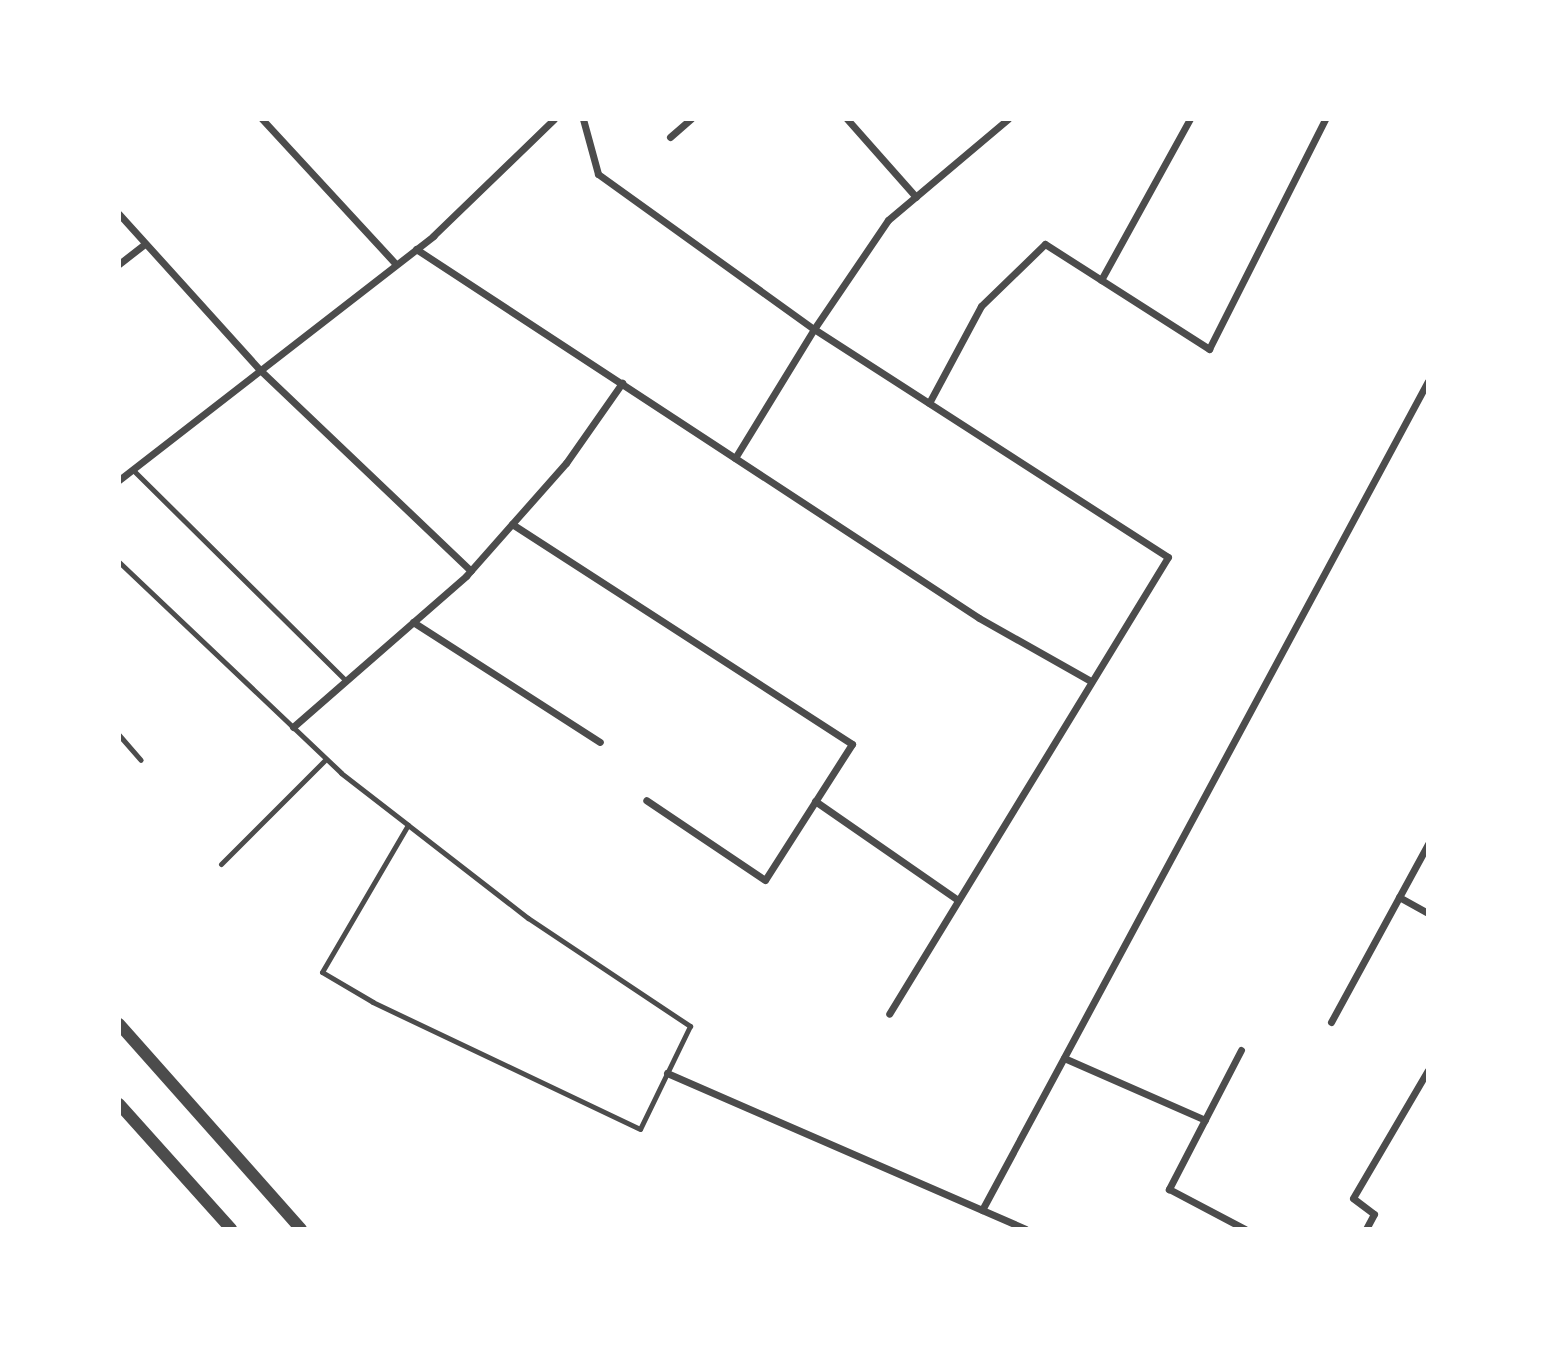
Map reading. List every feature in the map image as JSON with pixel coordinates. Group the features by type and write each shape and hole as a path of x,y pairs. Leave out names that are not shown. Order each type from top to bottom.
{"street":[{"path":"119,481 416,249 554,119"},
{"path":"583,119 598,174 814,330 1168,556 889,1014"},
{"path":"670,137 691,119"},
{"path":"847,119 916,197"},
{"path":"735,458 814,330 888,220 1008,119"},
{"path":"1101,280 1190,119"},
{"path":"929,403 981,306 1045,244 1209,349 1325,119"},
{"path":"268,121 396,264"},
{"path":"119,214 260,370 471,571"},
{"path":"119,264 145,244"},
{"path":"416,249 979,618 1091,681"},
{"path":"982,1210 1428,382"},
{"path":"293,727 471,571 566,463 622,383"},
{"path":"512,524 852,744 765,880 646,800"},
{"path":"413,622 600,742"},
{"path":"816,801 958,900"},
{"path":"1331,1022 1428,844"},
{"path":"1399,897 1428,913"},
{"path":"119,1024 301,1229"},
{"path":"1241,1050 1169,1189 1245,1229"},
{"path":"1064,1058 1205,1120"},
{"path":"1366,1229 1374,1214 1353,1198 1428,1070"},
{"path":"667,1073 1026,1229"},
{"path":"119,1104 231,1229"}],"lane":[{"path":"133,470 346,681"},
{"path":"119,562 326,759 528,918 690,1026 640,1129 373,1002 322,972 408,825"},
{"path":"119,736 141,760"},
{"path":"221,864 326,759"}]}
